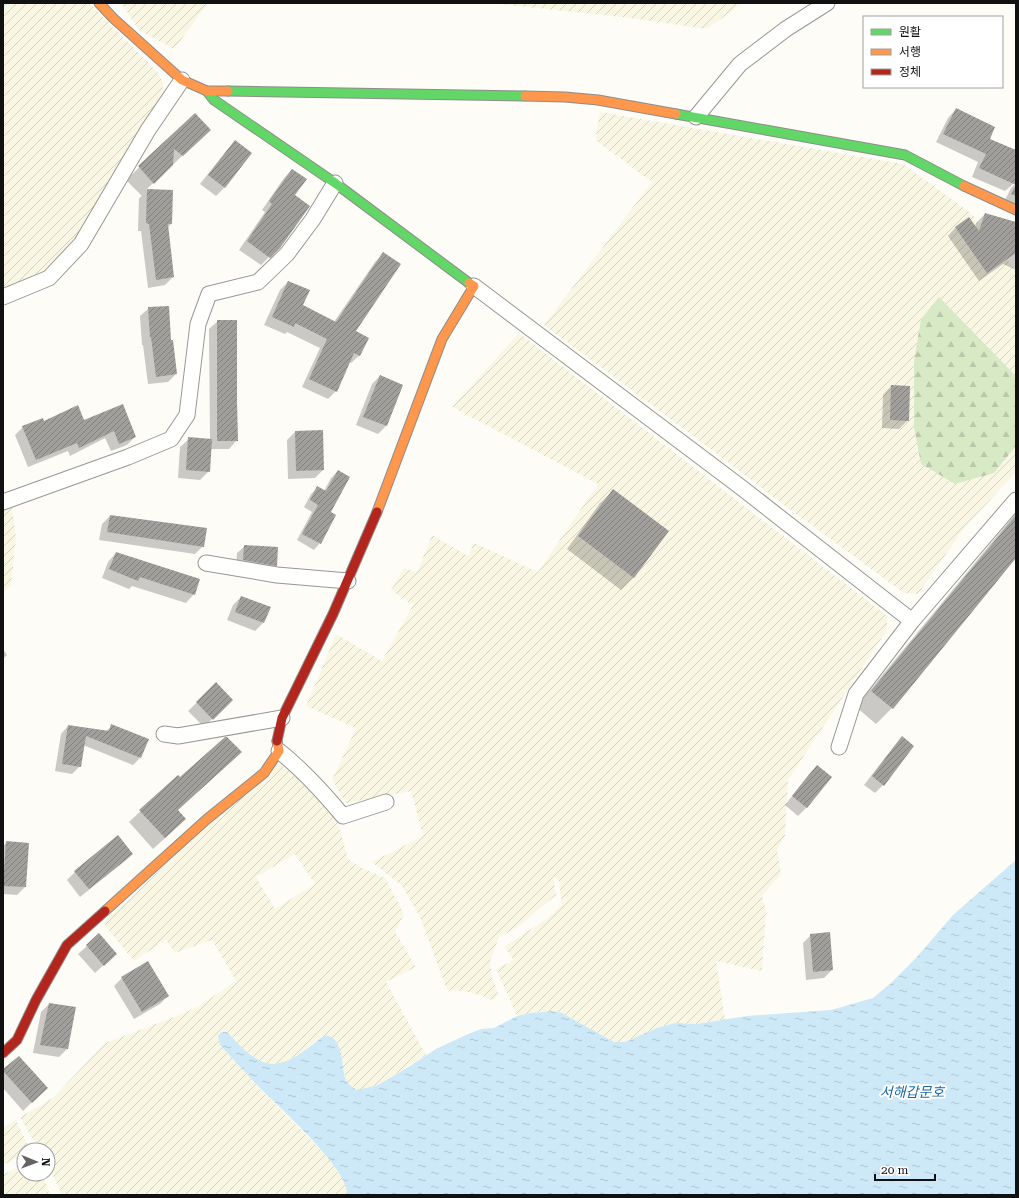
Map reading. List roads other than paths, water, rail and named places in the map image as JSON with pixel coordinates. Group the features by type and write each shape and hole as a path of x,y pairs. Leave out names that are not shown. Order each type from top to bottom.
{"street":[{"path":"99,3 119,24 182,80 207,91 565,97 598,100 905,155 976,193 1016,210"},
{"path":"696,118 740,64 786,29 827,3"},
{"path":"3,298 49,278 81,244 148,130 182,80"},
{"path":"207,91 214,100 335,183 474,286 742,488 912,621"},
{"path":"3,502 128,457 171,439 187,415 198,324 209,294 258,282 287,254 314,219 335,183"},
{"path":"386,802 343,816 321,790 298,767 279,751 276,740 282,718 333,614 381,502 442,339 474,286"},
{"path":"839,746 856,694 912,621 1016,500"},
{"path":"206,563 277,575 348,580"},
{"path":"164,734 178,736 282,718"},
{"path":"3,1053 17,1040 36,1000 67,945 206,819 264,773 279,751"}],"water":[{"name":"서해갑문호","path":"1016,860 1016,1195 344,1195 347,1192 344,1181 336,1168 297,1124 257,1085 220,1045 218,1036 221,1032 227,1032 239,1045 259,1061 269,1064 289,1060 302,1053 322,1037 329,1036 334,1039 340,1049 346,1080 357,1090 378,1085 436,1049 468,1034 481,1029 494,1028 517,1016 530,1013 552,1011 562,1013 614,1042 625,1042 657,1028 675,1023 696,1024 747,1016 831,1010 873,998 891,983 916,958 953,915"}]}
